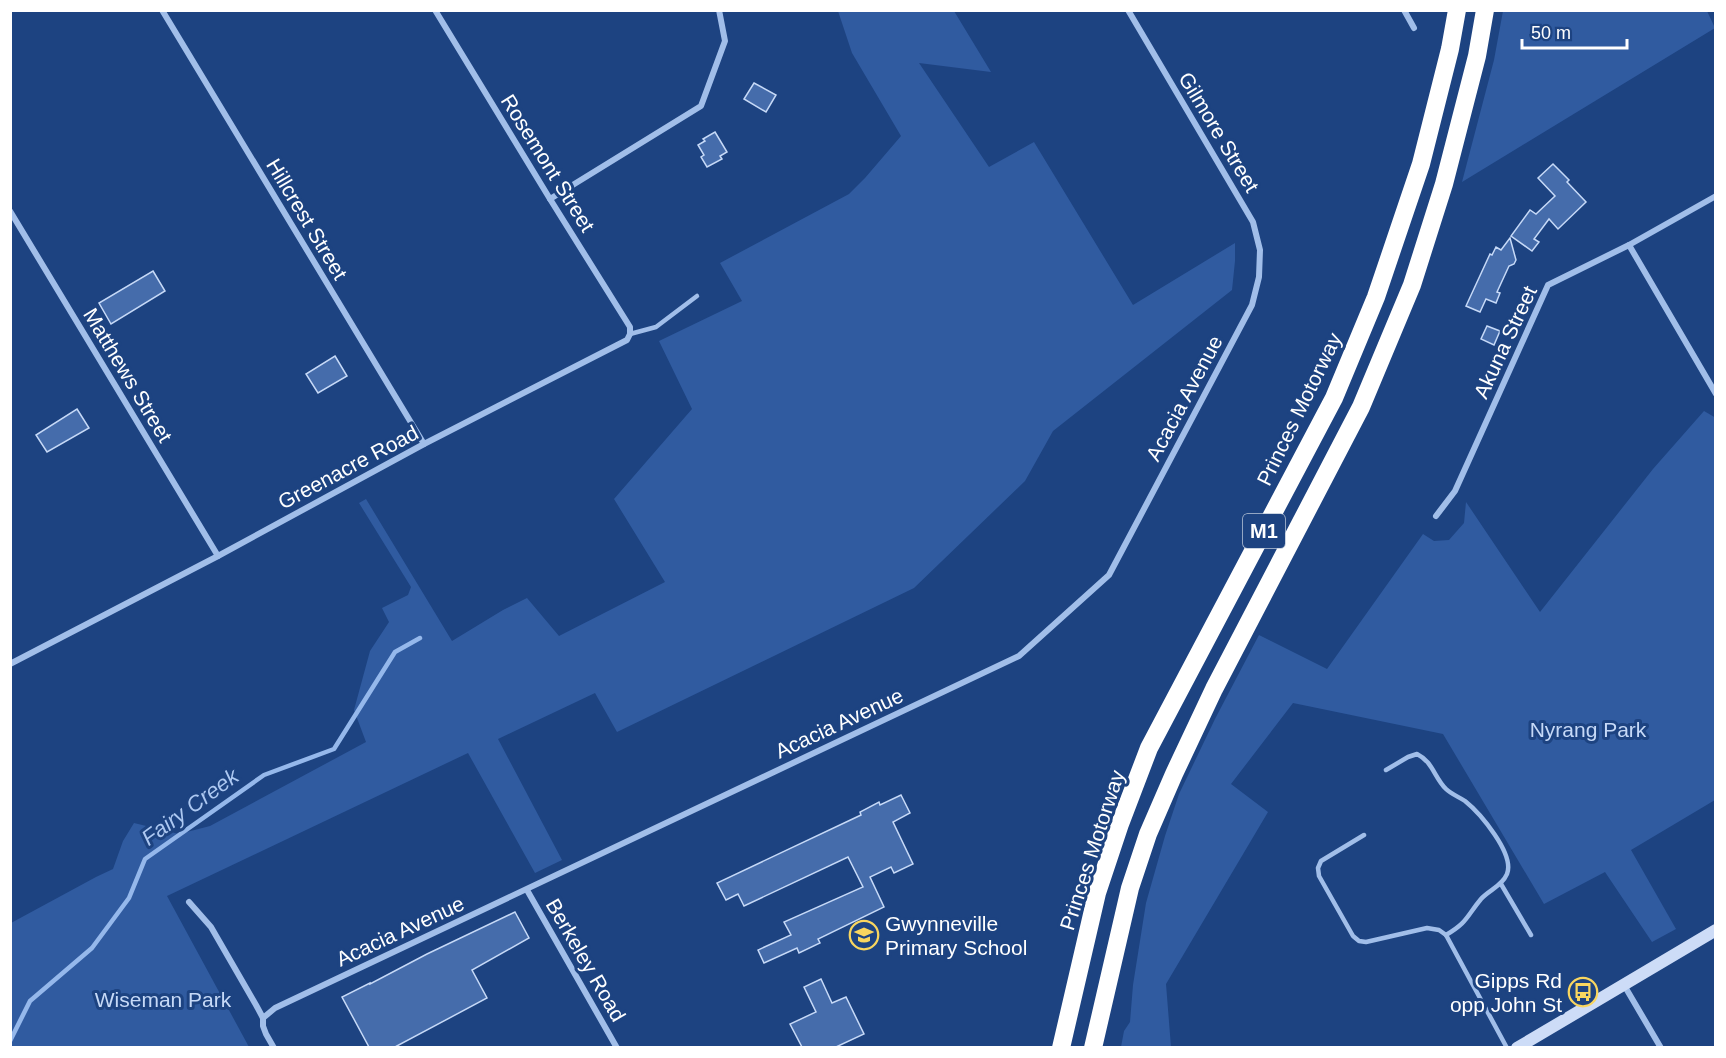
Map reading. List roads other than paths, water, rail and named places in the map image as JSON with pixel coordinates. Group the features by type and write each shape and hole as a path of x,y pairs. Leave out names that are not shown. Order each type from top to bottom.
{"highway":[{"name":"Princes Motorway","path":"1061,1047 1097,893 1149,748 1334,398 1376,297 1421,164 1450,49 1457,10"},
{"name":"M1","path":"1093,1047 1130,888 1174,774 1214,689 1361,407 1412,285 1444,184 1477,56 1485,10"}],"main road":[{"path":"1517,1047 1716,930"}],"street":[{"name":"Hillcrest Street","path":"162,10 424,444"},
{"name":"Rosemont Street","path":"435,10 630,327 630,334"},
{"path":"550,199 701,106 725,41 719,10"},
{"name":"Gilmore Street","path":"1128,10 1253,222 1260,250 1259,277"},
{"path":"1404,10 1414,28"},
{"name":"Akuna Street","path":"1436,516 1455,491 1548,285 1629,245 1716,196"},
{"name":"Matthews Street","path":"10,212 218,556"},
{"path":"1629,245 1716,394"},
{"name":"Acacia Avenue","path":"263,1018 275,1008 1019,656 1109,575 1251,304 1259,277"},
{"name":"Greenacre Road","path":"10,664 218,556 424,444 627,340 630,334"},
{"name":"Berkeley Road","path":"527,890 617,1047"},
{"path":"189,902 211,927 263,1018 266,1034 274,1047"},
{"path":"1624,985 1661,1047"}],"lane":[{"name":"Greenacre Road","path":"630,334 656,327 697,296"},
{"path":"1386,770 1417,754 1425,758 1446,789 1466,802 1477,813 1501,845 1509,867 1501,884 1481,900 1460,927 1446,935"},
{"path":"1364,835 1320,861 1318,868 1319,876 1353,936 1359,941 1366,942 1427,928 1439,930 1446,935 1507,1047"},
{"path":"1501,884 1532,934"}],"waterway":[{"name":"Fairy Creek","path":"10,1041 30,1001 92,948 129,898 145,859 264,775 334,749 395,652 420,638"}],"place":[{"name":"Gwynneville Primary School","path":"864,935"},
{"name":"Gipps Rd opp John St","path":"1583,992"}],"park label":[{"name":"Nyrang Park","path":"1588,729"},
{"name":"Wiseman Park","path":"163,999"}]}
